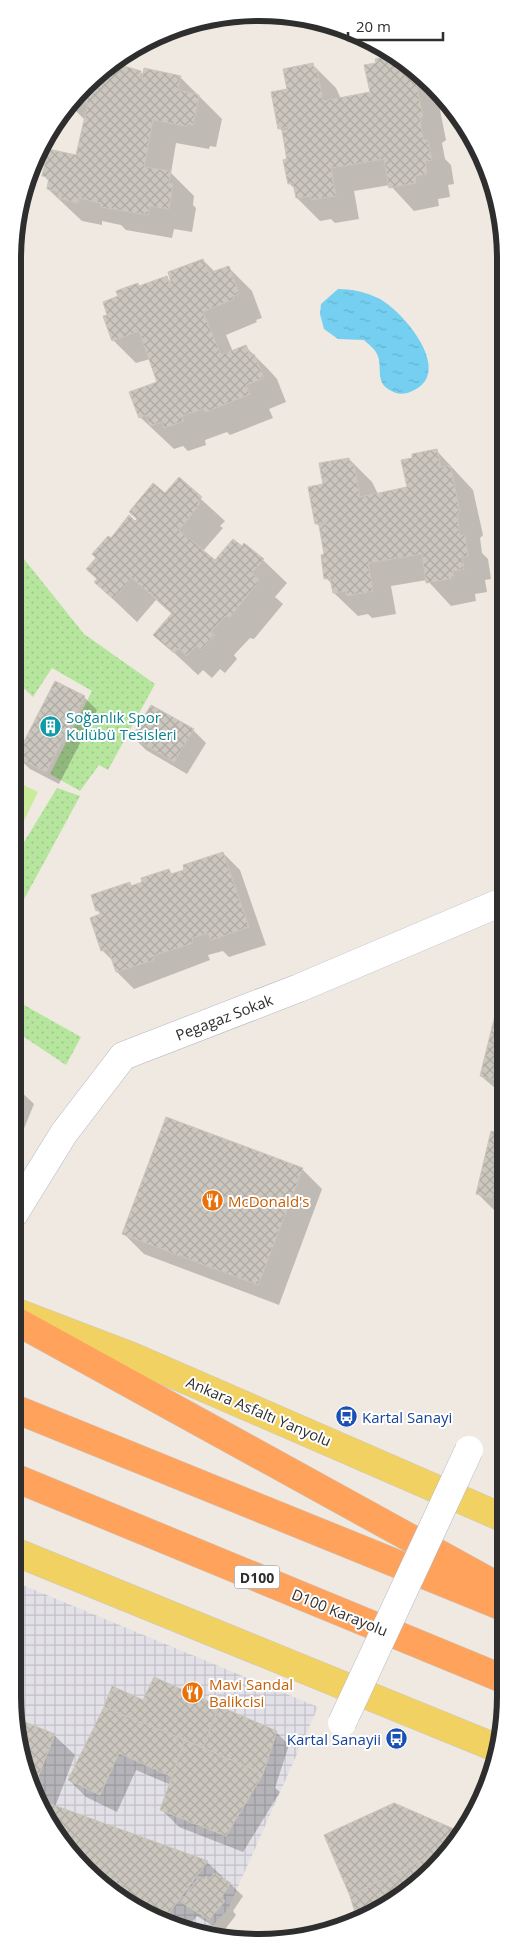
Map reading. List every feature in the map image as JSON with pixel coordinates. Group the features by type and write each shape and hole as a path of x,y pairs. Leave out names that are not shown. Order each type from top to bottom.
{"highway":[{"path":"21,1324 497,1586"},
{"path":"21,1411 497,1604"},
{"name":"D100 Karayolu","path":"21,1480 497,1676"}],"main road":[{"name":"Ankara Asfaltı Yanyolu","path":"21,1314 140,1360 497,1515"},
{"path":"21,1554 491,1746"}],"street":[{"name":"Pegagaz Sokak","path":"21,1203 64,1133 124,1056 298,988 497,904"},
{"path":"342,1723 469,1450"}],"shaded area":[{"path":"21,1584 318,1707 228,1909 210,1928 168,1916 140,1902 114,1885 80,1853 61,1828 39,1787 29,1758 23,1727 21,1696"}],"green space":[{"path":"21,555 84,634 155,684 108,770 99,765 80,791 50,774 92,691 52,668 33,697 21,686"},
{"path":"21,784 38,792 21,827"},
{"path":"57,788 80,796 21,905 21,847"},
{"path":"21,1003 81,1037 66,1065 21,1035"}],"water":[{"path":"338,289 353,290 378,298 401,316 412,329 427,358 428,372 423,384 405,394 391,391 384,385 380,377 379,359 376,352 364,340 338,339 324,329 320,314 321,304"}],"building":[{"path":"384,57 416,80 423,117 420,119 423,140 428,140 432,160 425,161 427,174 415,176 416,183 389,188 384,159 331,168 336,196 311,200 310,196 296,198 293,183 288,184 283,160 287,159 282,131 289,129 289,127 278,129 271,92 287,89 283,69 313,63 314,69 317,69 323,101 370,92 364,65 376,63 375,59"},
{"path":"121,65 141,71 140,78 142,79 144,68 181,76 178,90 199,95 193,125 187,124 186,126 153,120 144,167 171,171 169,183 173,184 169,209 150,206 148,215 101,207 100,203 79,198 78,203 58,198 59,192 47,189 49,177 42,176 48,151 48,149 76,155 88,103 81,101 102,80"},
{"path":"203,259 209,273 229,266 239,294 233,296 234,299 203,312 221,355 246,345 251,356 254,354 264,378 246,385 250,394 206,412 203,409 182,416 184,421 164,428 162,422 150,426 146,415 139,418 129,392 157,382 139,331 112,341 103,316 107,315 103,302 118,296 116,291 138,283 139,286 167,276 169,283 171,282 168,272"},
{"path":"437,449 441,467 450,465 460,512 457,514 460,536 465,534 468,556 462,557 464,569 452,571 454,578 426,583 422,554 368,563 373,591 347,596 346,591 333,593 330,578 324,579 321,555 324,554 319,525 326,524 326,522 315,524 308,487 323,484 319,463 349,458 350,464 354,464 360,497 407,487 401,460 412,458 412,454"},
{"path":"179,477 202,497 198,502 200,504 179,530 215,560 233,539 242,546 244,543 264,559 252,573 260,580 230,617 226,616 211,631 215,635 201,650 196,646 187,656 179,648 174,653 153,635 172,613 132,578 113,599 94,582 97,579 86,569 96,558 92,554 108,536 111,538 129,515 135,521 137,519 129,512 153,483 165,493"},
{"name":"Soğanlık Spor Kulübü Tesisleri","path":"55,681 85,696 46,772 21,760 21,747"},
{"path":"151,705 194,729 174,762 132,737"},
{"path":"223,852 249,927 211,940 208,933 192,938 193,943 153,956 154,960 116,972 108,949 101,951 90,918 100,914 99,910 96,911 91,895 130,882 131,886 142,882 141,878 169,869 171,874 184,870 183,865"},
{"path":"497,1007 497,1081 480,1076"},
{"name":"McDonald's","path":"166,1117 303,1168 258,1285 122,1234"},
{"path":"491,1131 497,1133 497,1199 476,1194"},
{"path":"154,1677 219,1706 203,1748 104,1707 112,1686 143,1700"},
{"path":"219,1706 277,1731 263,1774 203,1748"},
{"path":"104,1707 185,1740 172,1777 119,1753 100,1795 68,1780"},
{"path":"23,1721 55,1734 37,1780 29,1758"},
{"path":"185,1740 263,1774 226,1836 160,1810"},
{"path":"47,1803 208,1861 169,1913 140,1902 102,1875 70,1841"},
{"path":"394,1803 456,1830 432,1858 428,1857 350,1896 324,1835"},
{"path":"428,1857 432,1858 404,1885 378,1902 355,1913 350,1896"},
{"path":"214,1873 231,1883 221,1898 225,1901 209,1920 181,1902 199,1877 203,1880 206,1876 210,1879"},
{"path":"145,1904 169,1913 167,1915"}],"place":[{"name":"Soğanlık Spor Kulübü Tesisleri","path":"50,726"},
{"name":"McDonald's","path":"212,1201"},
{"name":"Kartal Sanayi","path":"346,1417"},
{"name":"Mavi Sandal Balikcisi","path":"193,1693"},
{"name":"Kartal Sanayii","path":"397,1739"}]}
